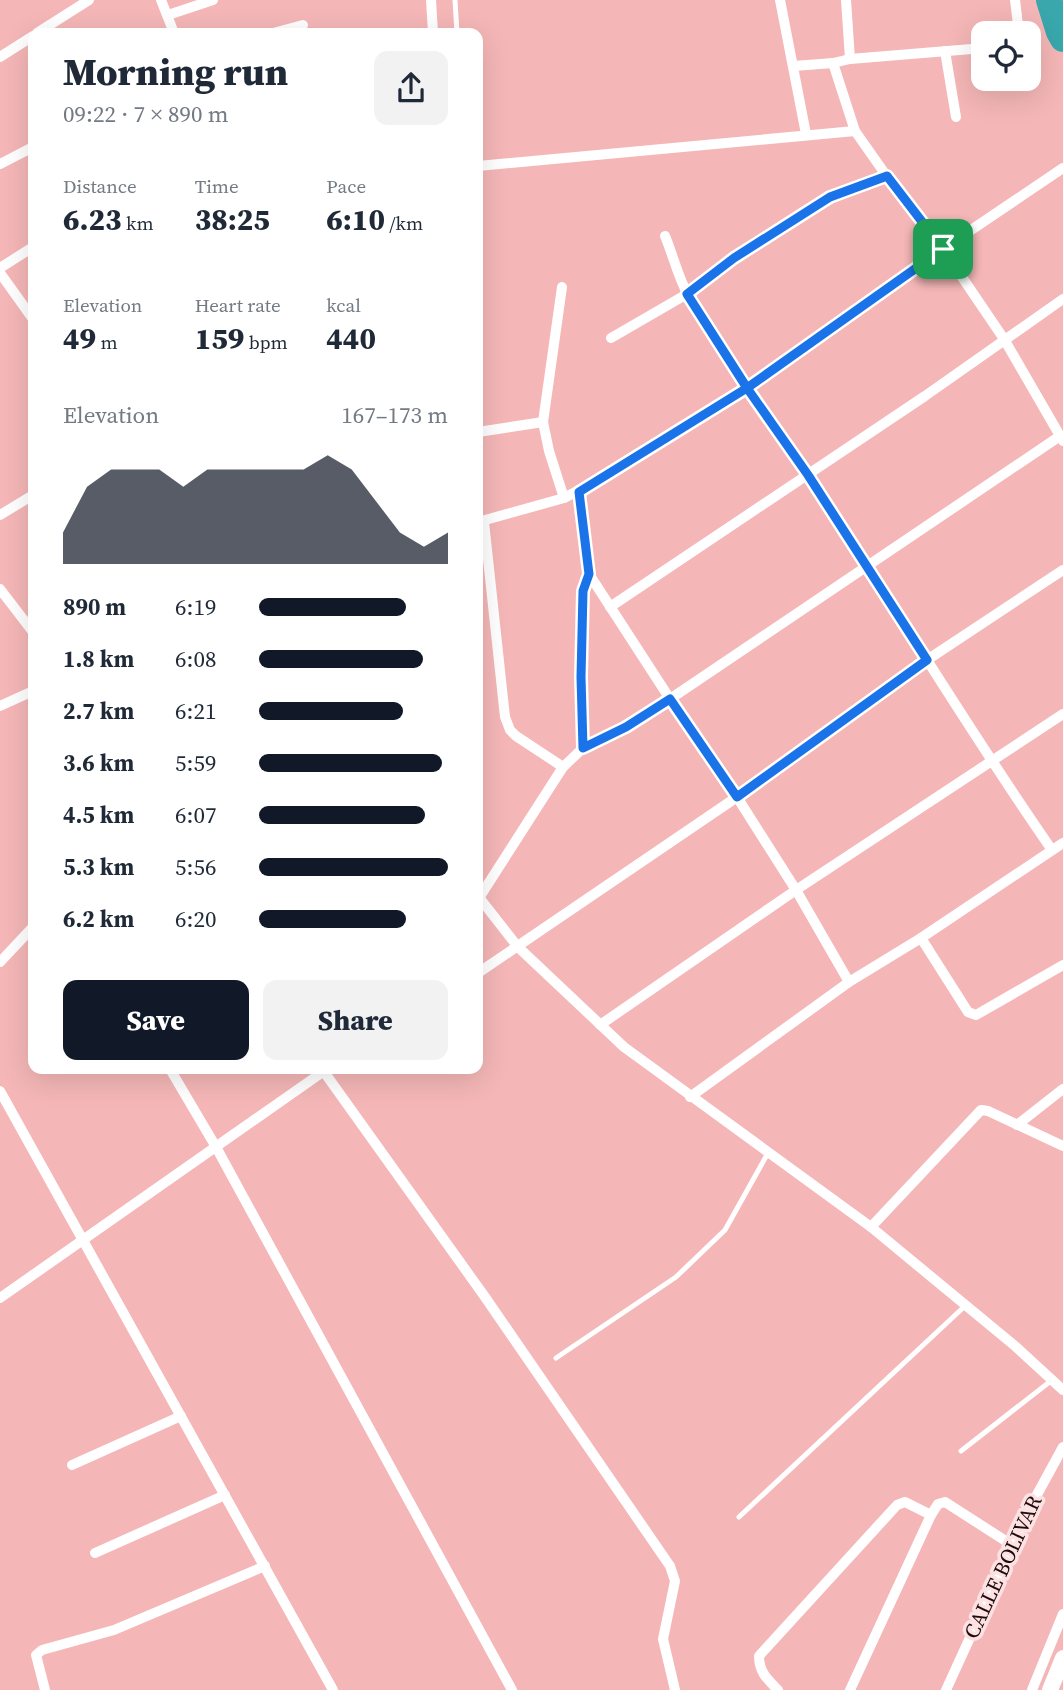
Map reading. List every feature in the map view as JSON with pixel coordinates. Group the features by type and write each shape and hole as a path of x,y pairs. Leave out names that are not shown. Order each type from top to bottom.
{"main road":[{"path":"1050,1690 1063,1658"}],"street":[{"path":"46,28 89,0"},
{"path":"161,0 172,28"},
{"path":"167,15 213,0"},
{"path":"431,0 433,28"},
{"path":"780,0 806,134"},
{"path":"846,0 850,59"},
{"path":"1015,0 1018,21"},
{"path":"292,28 303,25"},
{"path":"0,57 28,39"},
{"path":"794,66 971,49"},
{"path":"945,51 956,117"},
{"path":"483,889 563,767 583,748 626,727 670,699 1061,438 1004,339 943,249 855,131 833,63"},
{"path":"483,166 855,131"},
{"path":"0,164 28,150"},
{"path":"483,521 579,492 747,388 1063,168"},
{"path":"611,338 687,294 734,258 830,197 887,176"},
{"path":"665,236 687,294 747,388 808,475 991,762 1052,850"},
{"path":"0,268 28,250"},
{"path":"0,273 28,312"},
{"path":"562,287 543,422 564,498"},
{"path":"610,607 808,475 1063,299"},
{"path":"483,431 543,422"},
{"path":"579,492 589,574 737,797 796,890 849,982"},
{"path":"0,515 28,498"},
{"path":"483,538 505,717 510,730 516,736 563,767"},
{"path":"483,970 737,797 927,660 1063,570"},
{"path":"583,748 583,591 589,574"},
{"path":"0,589 28,625"},
{"path":"0,706 28,693"},
{"path":"600,1025 796,890 1063,714"},
{"path":"690,1097 849,982 921,938 1063,843"},
{"path":"483,903 518,947 624,1047 871,1227 1016,1346 1063,1390"},
{"path":"0,962 28,932"},
{"path":"921,938 968,1012 976,1015 1063,965"},
{"path":"173,1074 216,1147 512,1690"},
{"path":"0,1298 318,1074"},
{"path":"327,1074 485,1297 670,1566 675,1581 663,1639 675,1690"},
{"path":"1017,1125 1063,1089"},
{"path":"0,1091 334,1690"},
{"path":"871,1227 981,1110 1063,1146"},
{"path":"72,1465 181,1416"},
{"name":"CALLE BOLIVAR","path":"946,1690 1012,1545 1046,1475 1063,1447"},
{"path":"95,1553 225,1495"},
{"path":"778,1690 764,1676 759,1666 759,1656 897,1505 905,1502 931,1515"},
{"path":"850,1690 938,1504 945,1502 1012,1545"},
{"path":"45,1690 36,1662 36,1655 42,1650 114,1630 265,1566"},
{"path":"1032,1690 1063,1614"}],"lane":[{"path":"455,0 457,28"},
{"path":"556,1358 676,1278 724,1230 768,1153"},
{"path":"739,1517 966,1305"},
{"path":"961,1451 1052,1380"}],"waterway":[{"path":"1049,0 1063,39"}],"route":[{"path":"943,249 747,388 579,492 589,574 583,591 583,748 626,727 670,699 737,797 927,660 808,475 747,388 687,294 734,258 830,197 887,176 943,249"}]}
